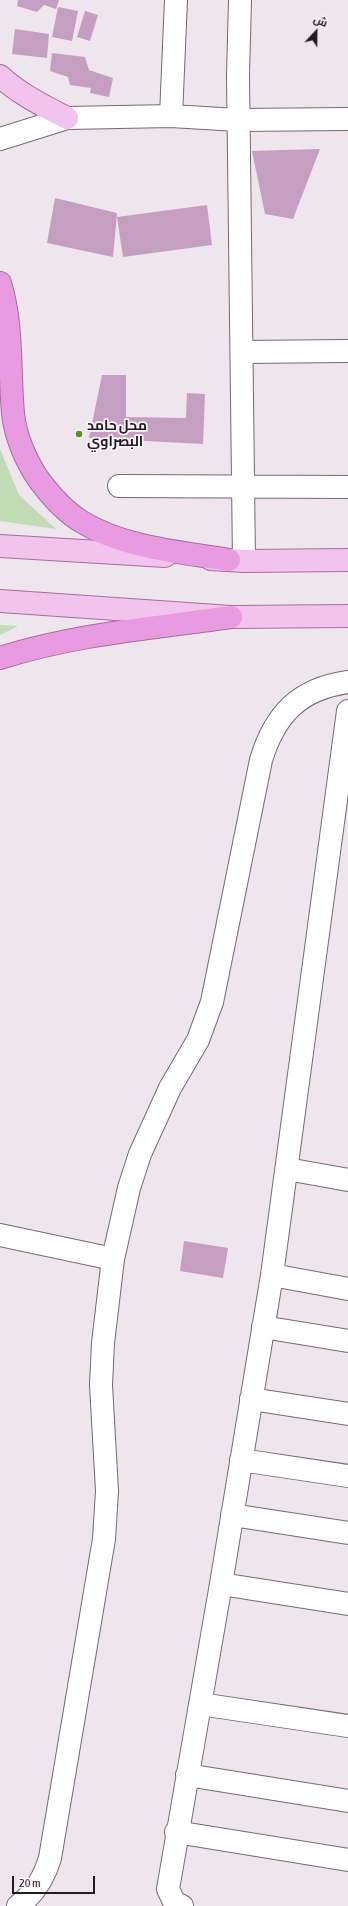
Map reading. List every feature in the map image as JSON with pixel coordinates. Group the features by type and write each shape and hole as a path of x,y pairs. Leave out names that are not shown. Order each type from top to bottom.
{"highway":[{"path":"0,283 7,315 13,415 29,466 59,504 82,522 116,537 152,546 236,560"},
{"path":"0,658 49,644 231,617"}],"main road":[{"path":"0,76 37,103 67,118"},
{"path":"0,546 236,560 348,560"},
{"path":"0,601 231,617 348,616"}],"street":[{"path":"171,116 176,0"},
{"path":"236,560 243,487 238,120 240,0"},
{"path":"0,139 67,118 171,116 238,120 348,119"},
{"path":"242,352 348,352"},
{"path":"119,486 348,487"},
{"path":"18,1906 27,1899 37,1887 45,1873 50,1858 101,1564 107,1491 102,1392 102,1350 113,1259 128,1188 140,1154 166,1095 198,1040 212,1002 261,760 267,740 278,721 292,705 310,693 324,687 348,682"},
{"path":"182,1906 174,1902 168,1889 176,1832 221,1584 272,1275 348,715"},
{"path":"287,1169 348,1180"},
{"path":"0,1234 113,1259"},
{"path":"272,1275 348,1289"},
{"path":"263,1327 348,1341"},
{"path":"251,1399 348,1414"},
{"path":"241,1460 348,1476"},
{"path":"232,1515 348,1533"},
{"path":"221,1584 348,1604"},
{"path":"200,1704 348,1726"},
{"path":"187,1775 348,1801"},
{"path":"176,1832 348,1860"}],"green space":[{"path":"0,449 19,495 56,529 0,521"},
{"path":"0,625 18,626 0,635"}],"building":[{"path":"18,0 59,0 56,9 44,5 37,12 17,6"},
{"path":"58,7 78,11 72,41 52,37"},
{"path":"85,11 98,15 90,41 77,37"},
{"path":"15,29 49,34 47,58 12,54"},
{"path":"52,53 85,57 89,70 113,78 109,97 90,93 91,88 70,85 68,77 50,71"},
{"path":"320,149 293,219 265,214 252,151"},
{"path":"55,198 117,213 113,257 47,243"},
{"path":"207,205 212,245 123,257 117,217"},
{"path":"102,375 126,375 126,417 186,418 187,393 205,394 203,444 89,438"},
{"path":"184,1241 228,1248 223,1278 180,1271"}],"place":[{"name":"محل حامد البصراوي","path":"79,434"}]}
